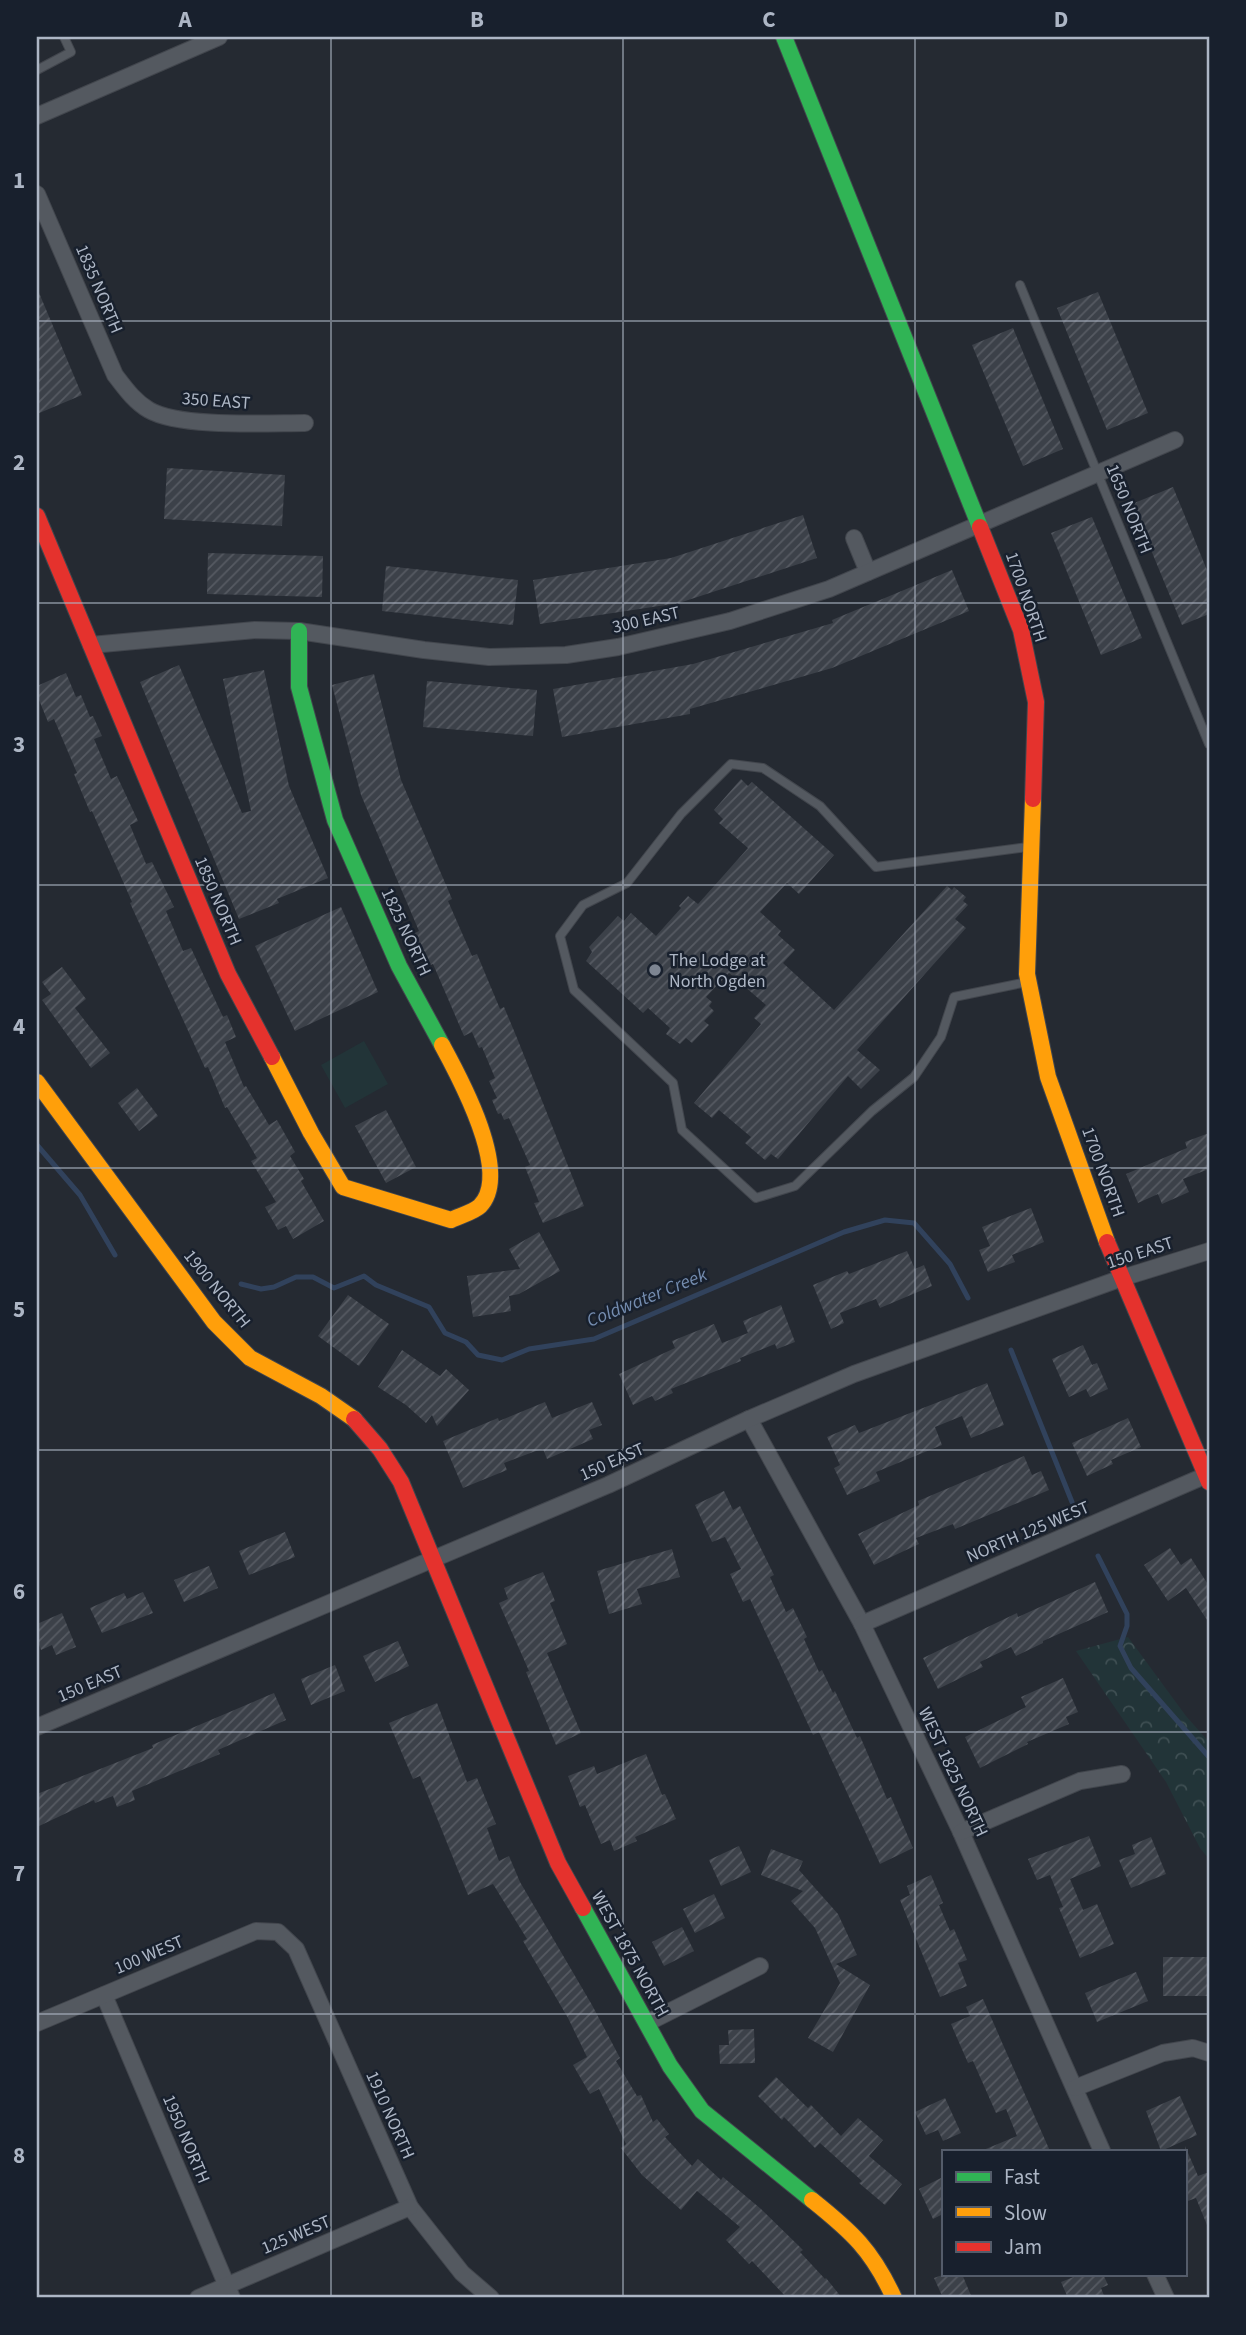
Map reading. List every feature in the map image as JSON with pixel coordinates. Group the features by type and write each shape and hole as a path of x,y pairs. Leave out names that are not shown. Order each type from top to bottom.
{"street":[{"path":"37,116 219,37"},
{"name":"1700 NORTH","path":"784,37 1021,630 1036,702 1028,982 1048,1077 1122,1278 1208,1477"},
{"name":"1835 NORTH","path":"37,194 115,374 131,396"},
{"name":"350 EAST","path":"131,396 149,410 174,418 249,424 305,423"},
{"name":"300 EAST","path":"91,645 255,630 299,631 489,657 566,655 618,647 730,621 829,589 1175,440"},
{"name":"1850 NORTH","path":"37,516 228,974 343,1187 451,1220"},
{"path":"853,538 868,572"},
{"name":"1825 NORTH","path":"299,631 299,687 335,820 399,966 458,1077 486,1142 492,1183 480,1206 451,1220"},
{"name":"1900 NORTH","path":"37,1082 214,1322 250,1358 321,1396 359,1423 401,1482 433,1560"},
{"name":"150 EAST","path":"37,1727 608,1485 749,1419 854,1374 1122,1278 1209,1251"},
{"name":"WEST 1825 NORTH","path":"749,1419 862,1624 961,1832 1102,2150"},
{"name":"NORTH 125 WEST","path":"862,1624 1208,1477"},
{"name":"WEST 1875 NORTH","path":"433,1560 558,1863 670,2066 702,2111 859,2240 881,2270 894,2298"},
{"path":"961,1832 1080,1781 1122,1773"},
{"name":"100 WEST","path":"37,2023 256,1931 278,1932"},
{"name":"1910 NORTH","path":"278,1932 296,1949 410,2207 462,2273 491,2298"},
{"path":"647,2024 760,1966"},
{"name":"1950 NORTH","path":"104,1995 229,2292"},
{"path":"1075,2088 1163,2053 1194,2048 1209,2053"},
{"name":"125 WEST","path":"198,2298 229,2292 410,2207"},
{"path":"1157,2276 1166,2298"}],"lane":[{"path":"37,70 71,52 64,37"},
{"name":"1650 NORTH","path":"1020,285 1209,744"},
{"path":"1028,982 954,997 941,1037 914,1077 872,1111 795,1186 756,1198 682,1130 673,1083 574,990 560,936 583,905 627,883 681,814 731,764 764,768 820,806 876,867 1031,846"}],"green space":[{"path":"364,1041 388,1084 345,1108 321,1065"},
{"path":"1128,1637 1186,1716 1209,1742 1209,1859 1200,1848 1166,1782 1076,1651"}],"building":[{"path":"37,288 82,395 37,414"},
{"path":"1098,292 1148,413 1107,430 1057,308"},
{"path":"1013,328 1063,449 1023,466 972,345"},
{"path":"167,468 285,475 282,526 164,519"},
{"path":"1173,487 1209,575 1209,614 1182,625 1132,504"},
{"path":"803,515 817,558 679,603 540,624 533,580 671,558"},
{"path":"1092,517 1142,638 1101,655 1051,533"},
{"path":"208,553 323,556 322,597 207,594"},
{"path":"386,566 518,580 513,625 382,611"},
{"path":"952,570 969,611 832,668 690,709 690,714 562,737 553,689 693,664 833,623 832,620"},
{"path":"179,665 242,813 251,811 223,679 264,670 289,786 328,878 277,899 279,903 239,919 140,682"},
{"path":"66,673 76,697 81,695 102,736 94,739 111,779 117,776 138,821 130,825 146,864 152,862 174,907 166,911 183,951 191,948 223,1017 227,1015 236,1037 225,1042 244,1087 246,1086 269,1125 277,1120 295,1152 290,1156 304,1179 301,1181 324,1221 293,1239 286,1226 278,1230 265,1207 276,1202 251,1161 257,1158 227,1107 225,1108 208,1067 205,1068 130,903 132,902 92,811 90,812 54,719 48,722 37,695 37,686"},
{"path":"374,674 401,780 452,899 448,901 472,956 477,954 500,1009 504,1007 584,1206 543,1223 534,1203 539,1202 525,1167 530,1165 509,1118 504,1120 501,1113 498,1114 492,1100 497,1098 489,1081 495,1078 482,1047 479,1048 472,1032 464,1036 433,964 428,966 411,935 419,931 361,795 332,685"},
{"path":"427,681 537,690 533,736 423,727"},
{"name":"The Lodge at North Ogden","path":"741,779 748,786 752,782 834,855 799,894 787,883 760,912 781,931 778,935 795,950 783,963 834,1010 947,886 952,890 954,887 966,897 963,901 968,905 955,919 966,928 857,1050 880,1070 861,1089 848,1076 778,1159 771,1154 765,1160 745,1143 751,1137 719,1110 712,1118 694,1103 761,1024 754,1018 766,1005 729,973 706,997 712,1002 709,1006 714,1011 704,1021 709,1025 692,1043 686,1038 680,1044 666,1034 670,1028 648,1008 643,1013 586,961 592,952 589,947 618,916 624,921 631,913 656,936 688,896 698,904 748,848 719,823 723,819 714,810"},
{"path":"341,907 378,992 295,1031 255,946"},
{"path":"62,967 86,999 75,1008 110,1053 91,1068 42,1000 51,994 42,982"},
{"path":"137,1088 158,1116 139,1131 118,1103"},
{"path":"386,1110 416,1167 386,1183 355,1126"},
{"path":"1209,1133 1209,1169 1183,1179 1189,1192 1162,1204 1158,1194 1138,1203 1126,1174 1187,1148 1185,1142"},
{"path":"1031,1208 1044,1242 1012,1255 1015,1262 988,1272 979,1250 990,1246 982,1227"},
{"path":"539,1232 560,1271 519,1294 509,1296 511,1311 473,1317 467,1276 520,1269 509,1249"},
{"path":"907,1251 915,1269 924,1265 932,1286 880,1308 876,1299 840,1313 844,1323 831,1329 813,1285"},
{"path":"348,1295 389,1324 359,1366 318,1336"},
{"path":"781,1305 795,1342 777,1349 775,1344 740,1358 741,1361 671,1389 673,1393 655,1401 652,1396 633,1405 619,1374 675,1348 672,1341 714,1324 722,1343 748,1333 743,1321"},
{"path":"1083,1345 1092,1365 1097,1363 1108,1389 1090,1397 1086,1389 1069,1397 1052,1359"},
{"path":"402,1350 440,1376 446,1369 469,1390 437,1426 432,1415 426,1423 406,1405 378,1387"},
{"path":"987,1383 1004,1425 971,1438 962,1416 935,1427 942,1445 876,1472 880,1481 847,1495 834,1468 840,1465 827,1437 855,1425 859,1433"},
{"path":"545,1402 552,1418 592,1402 602,1425 589,1430 593,1439 547,1459 543,1449 533,1452 504,1463 507,1470 463,1488 443,1441"},
{"path":"1128,1418 1141,1447 1111,1460 1113,1464 1087,1476 1072,1443"},
{"path":"1024,1456 1032,1475 1041,1471 1049,1490 955,1529 953,1524 916,1538 919,1544 874,1565 858,1534 919,1505 918,1501"},
{"path":"724,1491 733,1510 740,1506 774,1575 770,1577 786,1612 793,1608 819,1672 822,1670 833,1693 835,1691 857,1738 860,1736 887,1799 891,1797 913,1848 880,1864 819,1732 813,1735 750,1599 743,1602 730,1574 741,1569 725,1537 712,1542 695,1505"},
{"path":"285,1532 295,1557 249,1575 239,1551"},
{"path":"1170,1548 1181,1565 1191,1558 1209,1586 1209,1623 1186,1588 1168,1601 1144,1565"},
{"path":"672,1549 680,1577 637,1589 642,1604 609,1614 597,1571"},
{"path":"209,1566 218,1588 184,1602 174,1580"},
{"path":"543,1572 555,1601 550,1603 567,1644 547,1653 581,1733 556,1745 526,1672 529,1671 499,1603 508,1599 504,1588"},
{"path":"1095,1582 1108,1612 1016,1656 1011,1647 980,1662 983,1667 938,1689 923,1658 1017,1613 1018,1617"},
{"path":"143,1592 153,1613 102,1633 90,1608 124,1593 127,1599"},
{"path":"62,1613 76,1647 56,1655 52,1645 41,1650 37,1639 37,1624"},
{"path":"398,1641 409,1666 375,1682 363,1656"},
{"path":"335,1665 345,1691 311,1705 301,1679"},
{"path":"1063,1678 1078,1712 1066,1717 1069,1724 1027,1742 1028,1744 980,1768 965,1737 1026,1707 1021,1697"},
{"path":"274,1693 286,1720 218,1750 220,1754 132,1791 135,1800 117,1807 113,1796 95,1803 94,1800 37,1827 37,1794 153,1748 152,1745"},
{"path":"437,1703 467,1782 477,1778 496,1824 487,1828 499,1861 509,1856 520,1882 620,2058 616,2061 637,2096 641,2095 653,2122 657,2119 669,2134 665,2137 692,2166 698,2159 721,2180 723,2177 761,2209 803,2250 800,2252 842,2298 787,2298 752,2261 749,2264 726,2240 740,2227 697,2191 681,2210 642,2175 621,2148 626,2144 599,2089 590,2094 573,2065 587,2057 568,2018 523,1941 527,1939 493,1884 468,1895 420,1776 413,1779 389,1723"},
{"path":"646,1754 662,1795 665,1794 676,1819 635,1837 637,1841 614,1851 610,1840 601,1844 585,1805 580,1807 568,1776 594,1766 597,1774"},
{"path":"1089,1836 1101,1866 1070,1879 1083,1910 1097,1904 1114,1944 1080,1958 1059,1908 1063,1907 1050,1875 1037,1880 1028,1859"},
{"path":"1151,1837 1166,1874 1131,1888 1119,1860 1135,1854 1132,1845"},
{"path":"739,1846 751,1872 721,1886 709,1860"},
{"path":"771,1849 803,1861 799,1870 838,1914 857,1955 836,1964 870,1985 833,2052 808,2038 840,1983 815,1928 791,1901 803,1891 761,1875"},
{"path":"931,1875 943,1903 939,1905 950,1931 954,1929 967,1960 958,1963 967,1986 940,1997 900,1900 910,1895 907,1886"},
{"path":"714,1894 725,1918 695,1933 683,1909"},
{"path":"682,1927 694,1951 664,1966 652,1942"},
{"path":"1163,1957 1209,1957 1209,1996 1163,1996"},
{"path":"1136,1972 1148,2001 1097,2022 1085,1993"},
{"path":"983,1999 1050,2150 983,2150 1017,2136 1006,2109 996,2113 973,2061 968,2063 951,2024 970,2016 966,2007"},
{"path":"754,2029 755,2063 720,2064 719,2045 729,2045 728,2030"},
{"path":"776,2077 808,2108 811,2105 841,2136 858,2118 883,2140 869,2156 902,2184 885,2205 820,2143 815,2148 758,2096"},
{"path":"1180,2096 1197,2135 1161,2150 1146,2111"},
{"path":"945,2098 961,2133 943,2141 938,2130 926,2135 915,2112"},
{"path":"1185,2146 1198,2176 1209,2172 1209,2230 1196,2198 1186,2202"},
{"path":"942,2178 942,2214 933,2219 919,2189"},
{"path":"942,2275 963,2276 972,2298 943,2298 934,2278"},
{"path":"1076,2276 1104,2276 1108,2285 1101,2288 1105,2298 1068,2298 1061,2282"}],"waterway":[{"name":"Coldwater Creek","path":"37,1145 80,1195 115,1255"},
{"name":"Coldwater Creek","path":"241,1284 261,1289 274,1287 296,1277 313,1277 334,1288 364,1276 376,1285 429,1307 445,1333 466,1342 478,1355 502,1360 529,1349 594,1339 844,1232 885,1220 914,1223 950,1264 968,1298"},
{"name":"Coldwater Creek","path":"1011,1350 1072,1502"},
{"name":"Coldwater Creek","path":"1098,1556 1127,1614 1127,1626 1120,1646 1131,1668 1209,1757"}],"traffic: fast":[{"path":"784,37 980,527"},
{"path":"299,631 299,687 335,820 399,966 442,1045"},
{"path":"583,1908 670,2066 702,2111 812,2200"}],"traffic: slow":[{"path":"1033,799 1027,974 1048,1077 1107,1242"},
{"path":"272,1057 311,1133 343,1187 451,1220 480,1206 488,1191 490,1172 480,1126 442,1045"},
{"path":"37,1082 214,1322 250,1358 321,1396 354,1419"},
{"path":"812,2200 860,2243 878,2267 894,2298"}],"traffic: jam":[{"path":"37,516 228,974 272,1057"},
{"path":"980,527 1021,630 1036,702 1033,799"},
{"path":"1107,1242 1209,1482"},
{"path":"354,1419 380,1449 401,1482 558,1863 583,1908"}],"place":[{"name":"The Lodge at North Ogden","path":"655,970"}]}
